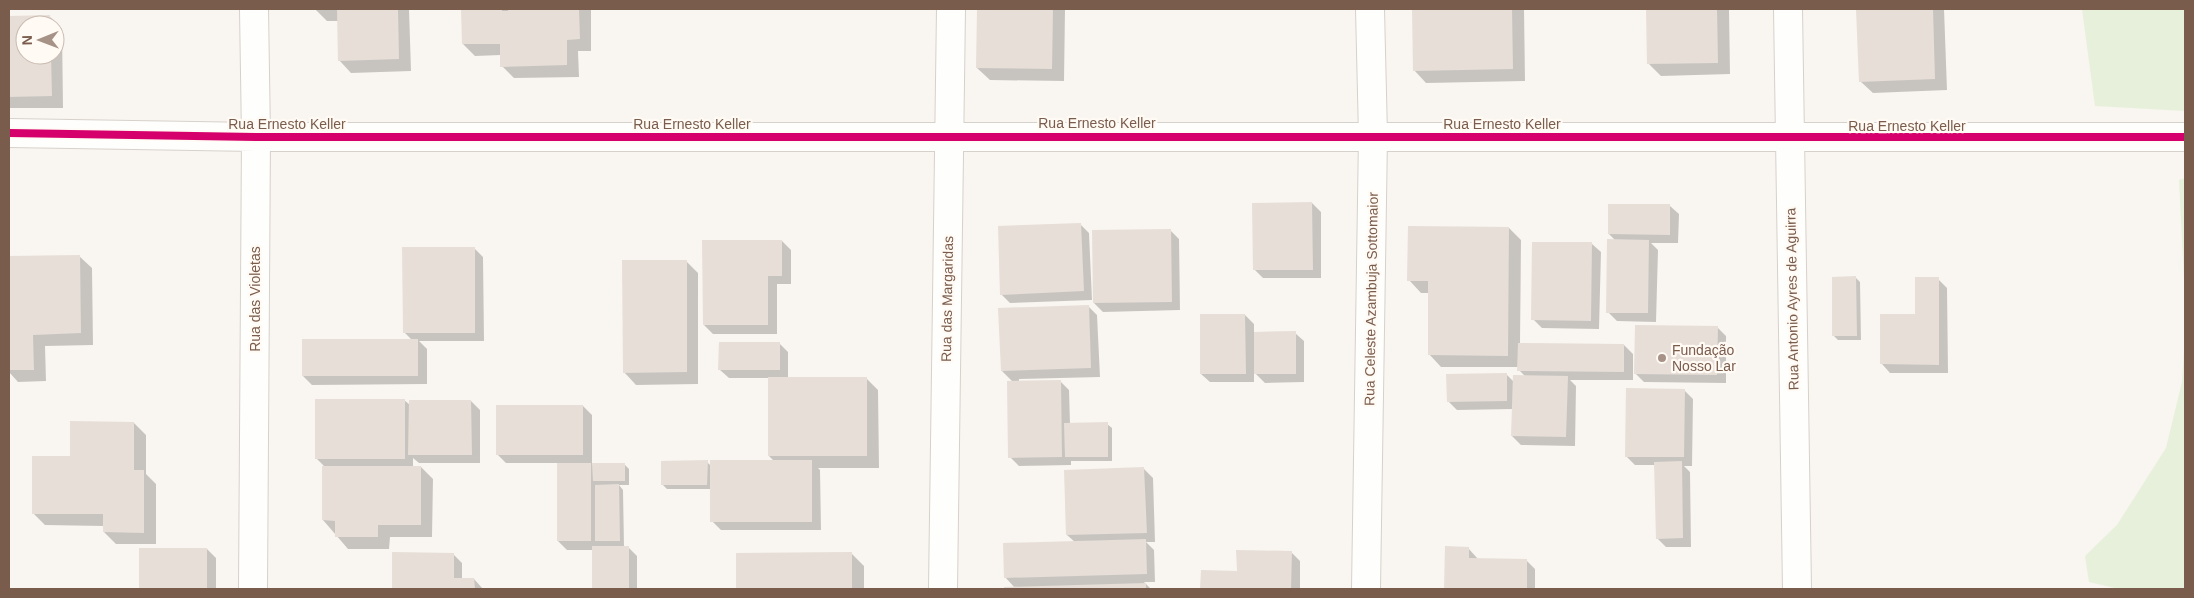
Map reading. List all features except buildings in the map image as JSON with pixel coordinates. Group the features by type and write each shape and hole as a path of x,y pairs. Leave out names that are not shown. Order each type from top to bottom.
{"street":[{"name":"Rua das Violetas","path":"253,589 256,137 254,9"},
{"name":"Rua das Margaridas","path":"943,589 951,9"},
{"name":"Rua Celeste Azambuja Sottomaior","path":"1366,589 1373,136 1370,9"},
{"name":"Rua Antonio Ayres de Aguirra","path":"1788,9 1797,589"},
{"name":"Rua Ernesto Keller","path":"9,133 256,137 1373,136 1790,139 2185,137"}],"green space":[{"path":"2082,9 2185,9 2185,111 2095,106"},
{"path":"2185,178 2185,299 2179,180"},
{"path":"2185,333 2185,589 2119,589 2089,582 2085,556 2117,525 2166,448 2182,382"}],"cycle path":[{"path":"9,133 256,137 2185,137"}],"place":[{"name":"Fundação Nosso Lar","path":"1662,358"}]}
